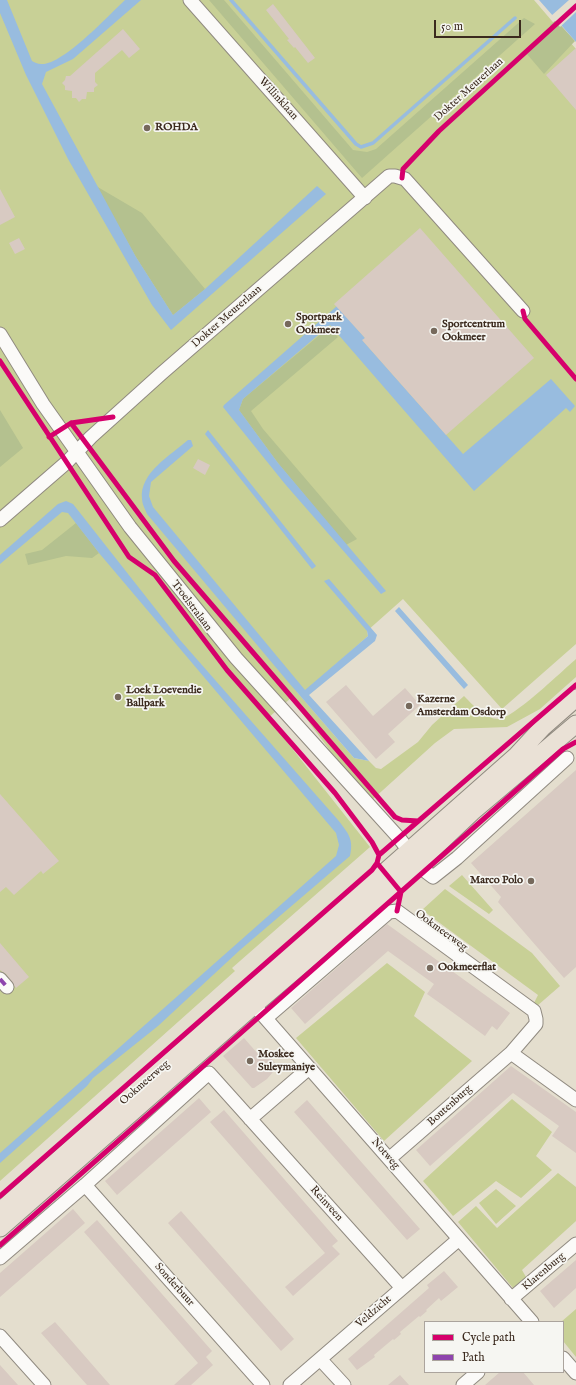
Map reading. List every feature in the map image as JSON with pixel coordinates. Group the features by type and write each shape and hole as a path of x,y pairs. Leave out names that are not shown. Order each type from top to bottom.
{"main road":[{"name":"Ookmeerweg","path":"0,1211 413,857 517,755 542,728 576,698"},
{"name":"Ookmeerweg","path":"0,1228 254,1005 395,886 413,857 460,822 576,724"}],"street":[{"name":"Willinklaan","path":"190,0 365,198"},
{"name":"Dokter Meurerlaan","path":"0,520 162,373 389,176 405,179 523,311"},
{"name":"Troelstralaan","path":"0,334 20,368 76,452 130,527 236,658 413,857"},
{"path":"413,857 433,877 457,858 568,758"},
{"name":"Ookmeerweg","path":"266,1018 389,912 397,911 534,1011"},
{"name":"Notweg","path":"254,1005 531,1321"},
{"name":"Boutenburg","path":"389,1159 511,1053 536,1024 534,1011"},
{"path":"511,1053 576,1100"},
{"path":"250,1119 309,1068"},
{"name":"Reinveen","path":"85,1185 209,1073 402,1288"},
{"path":"0,1258 85,1185"},
{"name":"Sonderbuur","path":"85,1185 263,1385"},
{"name":"Veldzicht","path":"290,1385 459,1239"},
{"name":"Klarenburg","path":"512,1299 576,1244"},
{"path":"0,1336 44,1385"},
{"path":"320,1359 344,1385"},
{"path":"564,1359 576,1373"},
{"path":"463,1385 477,1373"}],"green space":[{"name":"Sportpark Ookmeer","path":"0,0 534,0 576,49 576,644 502,709 403,599 367,631 368,636 306,691 297,692 354,758 369,761 376,768 381,769 418,742 432,725 464,696 484,714 489,717 499,719 516,711 576,659 576,677 540,709 507,727 454,729 435,743 372,800 345,771 291,698 268,718 370,847 232,968 235,971 0,1181"},
{"path":"209,0 224,0 353,150 367,152 376,149 524,18 535,24 362,178"},
{"path":"556,20 575,41 544,74 527,54 551,32 550,25"},
{"path":"96,186 142,213 205,289 173,315 136,257"},
{"path":"328,328 338,337 251,411 263,429 357,539 346,545 278,463 239,410 243,399"},
{"path":"0,410 23,448 0,467"},
{"path":"76,523 99,553 92,558 66,556 28,565 25,554 42,550"},
{"path":"462,875 493,910 489,914 449,886"},
{"path":"445,889 532,953 560,986 537,1006 534,1003 538,995 422,910"},
{"path":"387,963 425,992 414,1016 472,1061 384,1141 296,1038"},
{"path":"512,1099 552,1132 536,1156 552,1170 521,1198 496,1181 453,1216 423,1181"},
{"path":"558,1173 576,1187 576,1221 522,1270 526,1277 513,1288 458,1222 476,1206 497,1228"},
{"path":"496,1189 516,1206 496,1224 479,1203"},
{"path":"576,1309 576,1357 564,1342 564,1321 562,1321"}],"water":[{"path":"0,0 7,0 32,61 41,64 61,57 73,49 125,0 141,0 73,59 46,72 42,84 136,257 173,315 205,289 317,186 326,194 171,330 152,305 68,159 26,75 0,13"},
{"path":"539,0 576,0 576,42"},
{"path":"337,306 365,338 363,341 463,454 551,379 575,406 570,412 566,408 474,491 330,325 243,399 239,410 278,463 386,591 381,594 285,484 223,407"},
{"path":"208,430 316,566 315,567 312,569 205,434"},
{"path":"188,440 191,440 193,446 151,482 149,496 153,507 305,690 368,636 367,631 324,581 329,579 377,635 375,641 309,695 369,761 354,758 147,514 142,499 142,490 146,481 151,473 165,458"},
{"path":"66,501 73,504 180,640 338,820 349,836 351,841 351,850 350,856 240,950 158,1026 93,1078 87,1086 0,1163 0,1153 336,856 339,845 336,833 99,553 68,513 62,512 0,564 0,555 58,504"},
{"path":"399,607 468,685 464,689 395,611"}],"pier":[{"path":"569,0 576,0 576,12 560,27 551,16"}],"building":[{"path":"273,4 315,58 308,63 287,40 289,39 266,10"},
{"path":"123,29 140,49 129,58 122,50 95,73 95,82 98,85 94,88 94,92 87,92 86,99 82,99 79,102 76,98 72,98 72,91 65,90 65,86 62,83 66,76 70,76"},
{"path":"576,48 576,110 546,75"},
{"path":"0,189 15,217 0,225"},
{"name":"Sportcentrum Ookmeer","path":"420,228 534,358 446,435 362,340 365,338 334,304"},
{"path":"19,238 25,249 15,254 9,243"},
{"path":"198,459 210,465 205,475 193,468"},
{"path":"346,685 373,716 405,688 420,705 388,734 395,742 376,759 326,702"},
{"name":"Marco Polo","path":"576,770 576,967 564,978 498,902 501,897 471,863"},
{"path":"0,794 59,861 43,874 41,871 14,895 6,887 0,892"},
{"name":"Ookmeerflat","path":"387,924 510,1013 497,1030 492,1026 485,1036 427,994 434,984 388,951 305,1024 291,1008"},
{"path":"0,943 29,977 16,988 6,974 0,970"},
{"name":"Moskee Suleymaniye","path":"244,1038 258,1054 263,1049 278,1066 267,1079 254,1088 252,1088 223,1056"},
{"path":"511,1066 576,1112 576,1153 552,1136 559,1126 513,1093 430,1166 416,1150"},
{"path":"199,1098 211,1112 117,1195 105,1181"},
{"path":"307,1100 420,1229 407,1240 294,1112"},
{"path":"224,1110 338,1241 332,1246 340,1254 293,1296 285,1287 325,1253 210,1122"},
{"path":"73,1209 85,1223 0,1297 0,1273"},
{"path":"181,1211 294,1339 281,1351 168,1223"},
{"path":"97,1220 212,1351 206,1357 213,1365 191,1385 174,1385 198,1363 84,1232"},
{"path":"576,1260 576,1288 554,1308 540,1291"},
{"path":"444,1271 458,1287 441,1301 439,1298 426,1310 427,1311 400,1332 401,1334 374,1355 375,1357 357,1370 348,1359 429,1288 427,1285"},
{"path":"55,1322 110,1385 87,1385 41,1333"},
{"path":"0,1365 18,1385 0,1385"},
{"path":"499,1373 524,1373 534,1385 485,1385"},
{"path":"400,1375 409,1385 388,1385"}],"waterway":[{"path":"231,0 356,144 361,147 373,143 515,18"}],"marked path":[{"path":"0,979 7,987"}],"cycle path":[{"path":"402,178 403,169 439,131 576,6"},
{"path":"523,311 525,319 576,379"},
{"path":"0,361 129,557 155,575 227,670 335,793 372,842 379,855"},
{"path":"49,437 71,423 113,417"},
{"path":"71,423 174,561 395,817 402,820 418,821"},
{"path":"0,1196 372,870 377,863 379,855 576,685"},
{"path":"0,1245 563,749 576,742"},
{"path":"377,863 401,892 397,911"}],"place":[{"name":"ROHDA","path":"147,128"},
{"name":"Sportpark Ookmeer","path":"288,324"},
{"name":"Sportcentrum Ookmeer","path":"434,331"},
{"name":"Loek Loevendie Ballpark","path":"118,697"},
{"name":"Kazerne Amsterdam Osdorp","path":"409,706"},
{"name":"Marco Polo","path":"531,881"},
{"name":"Ookmeerflat","path":"430,968"},
{"name":"Moskee Suleymaniye","path":"250,1061"}]}
